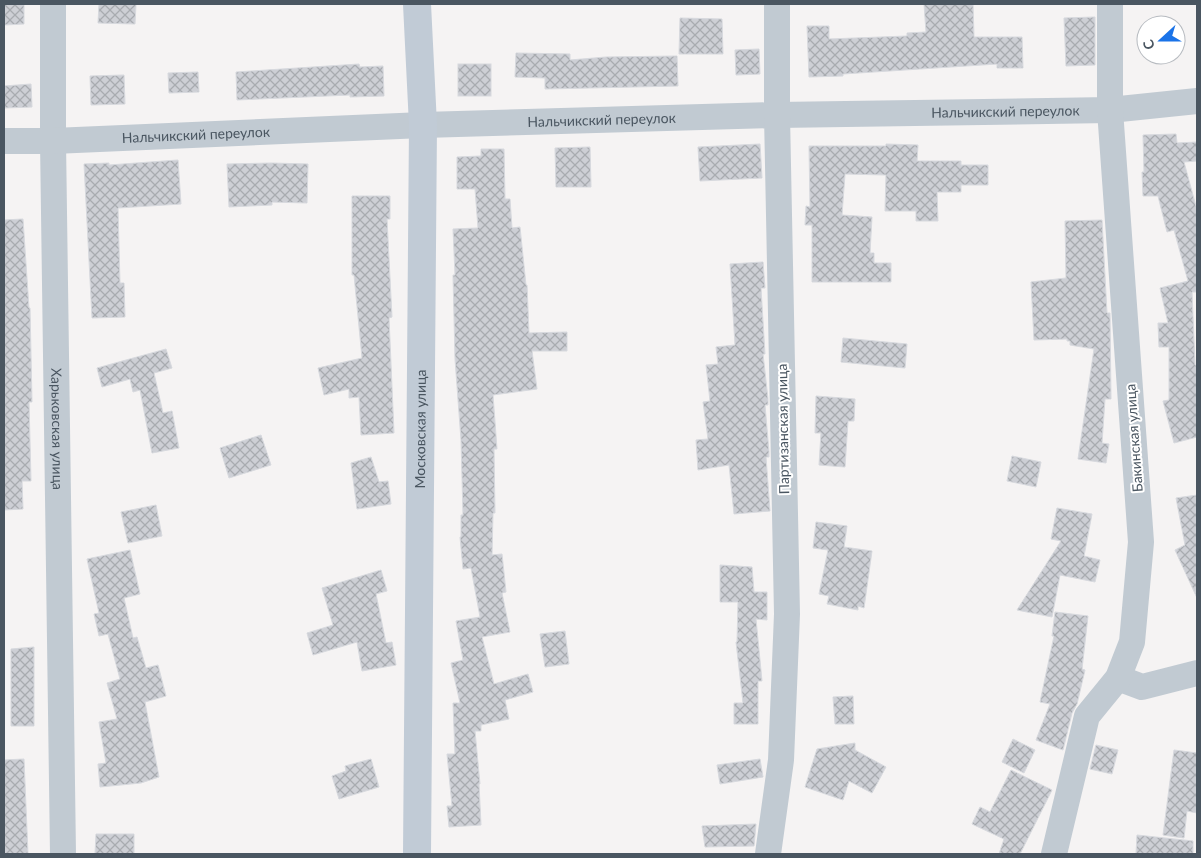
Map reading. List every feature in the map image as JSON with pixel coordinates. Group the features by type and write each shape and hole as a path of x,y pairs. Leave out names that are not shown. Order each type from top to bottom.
{"street":[{"name":"Харьковская улица","path":"53,4 53,141 63,854"},
{"name":"Московская улица","path":"417,4 423,125 417,854"},
{"name":"Партизанская улица","path":"768,854 781,760 786,614 776,115 777,4"},
{"name":"Бакинская улица","path":"1054,854 1087,716 1118,678 1132,642 1141,542 1110,110 1110,4"},
{"name":"Нальчикский переулок","path":"4,141 53,141 423,125 776,115 1110,110 1197,101"},
{"path":"1118,678 1142,686 1197,673"}],"building":[{"path":"4,4 24,4 24,24 4,25"},
{"path":"99,4 136,4 135,24 98,23"},
{"path":"924,4 973,4 974,37 1022,37 1023,68 997,68 997,64 809,77 807,26 829,26 829,39 907,36 907,33 926,32"},
{"path":"1095,17 1095,65 1066,66 1064,18"},
{"path":"680,18 722,19 723,54 679,54"},
{"path":"759,49 760,74 736,75 735,50"},
{"path":"516,53 570,54 570,60 606,57 677,56 678,86 545,89 545,78 515,77"},
{"path":"359,64 360,67 383,66 384,96 350,97 350,95 237,100 236,72"},
{"path":"458,64 491,64 491,96 458,96"},
{"path":"198,72 199,92 169,93 168,73"},
{"path":"124,75 125,104 91,105 90,76"},
{"path":"31,84 32,107 4,108 4,86"},
{"path":"1176,134 1177,143 1197,142 1197,161 1184,162 1197,210 1197,292 1192,292 1195,365 1197,365 1197,437 1174,443 1163,401 1169,400 1169,347 1159,347 1158,323 1168,323 1160,288 1188,281 1174,230 1167,232 1158,196 1143,196 1142,172 1144,172 1143,135"},
{"path":"760,144 762,178 700,181 698,147"},
{"path":"886,144 918,145 917,161 961,161 961,165 988,165 988,185 961,185 961,192 937,192 938,221 916,221 916,211 885,211 886,175 845,174 842,215 872,217 870,253 874,253 874,263 891,263 891,282 812,282 812,225 805,225 806,206 810,207 809,146 886,146"},
{"path":"590,147 591,187 556,187 555,148"},
{"path":"481,149 504,149 505,199 510,199 512,228 520,227 527,285 529,333 567,332 567,351 532,351 537,389 493,395 497,449 494,449 495,513 493,513 492,555 502,554 506,592 502,593 510,632 482,637 494,684 528,674 533,692 505,700 509,719 481,725 481,731 475,731 480,784 481,825 449,827 447,806 452,806 447,754 455,754 453,703 460,703 451,663 463,660 456,621 480,617 471,568 463,569 460,537 461,515 463,515 461,440 455,359 453,229 478,228 475,189 457,189 457,157 481,156"},
{"path":"178,160 181,204 118,208 120,283 124,283 125,317 92,318 84,164 109,163 109,165"},
{"path":"227,164 308,164 307,203 272,202 272,205 229,207"},
{"path":"352,196 390,196 390,219 387,219 392,317 389,318 394,433 361,435 359,397 349,398 349,389 324,395 318,368 362,358 354,275 352,275"},
{"path":"23,219 30,308 32,402 29,402 31,481 22,481 23,509 4,510 4,220"},
{"path":"1102,220 1107,313 1110,313 1111,399 1105,399 1102,443 1109,444 1106,463 1078,459 1094,349 1070,345 1070,341 1067,341 1067,339 1034,340 1031,282 1066,278 1065,221"},
{"path":"763,262 765,288 761,288 765,354 763,354 768,399 768,405 765,405 769,452 769,457 766,457 770,511 734,514 729,465 698,470 696,440 708,439 703,402 710,401 706,365 718,364 716,347 735,345 730,264"},
{"path":"843,338 907,344 905,368 841,362"},
{"path":"166,349 172,368 154,373 163,413 172,411 179,448 152,453 140,390 133,392 130,379 102,387 97,368"},
{"path":"816,396 855,399 854,421 848,421 845,467 819,465 821,433 815,433"},
{"path":"261,435 271,465 229,478 220,448"},
{"path":"1012,456 1041,462 1036,487 1007,481"},
{"path":"371,457 379,482 388,481 391,504 357,509 351,463"},
{"path":"1197,495 1197,598 1175,550 1185,545 1176,498"},
{"path":"156,505 162,536 128,543 121,512"},
{"path":"1057,508 1092,514 1084,556 1100,560 1095,582 1060,575 1052,617 1017,610 1061,541 1051,539"},
{"path":"816,522 847,526 844,547 872,551 864,608 858,606 858,610 827,604 829,596 819,594 828,550 813,548"},
{"path":"130,550 140,594 124,598 133,638 137,637 146,668 158,665 166,696 145,702 159,777 141,783 100,787 98,764 106,763 99,722 117,719 107,683 120,679 108,634 99,636 94,614 99,613 87,559"},
{"path":"720,565 752,567 754,592 767,592 767,620 756,619 762,681 758,681 758,724 734,724 734,703 743,703 736,642 738,602 720,602"},
{"path":"381,570 387,591 376,594 386,643 392,642 396,665 362,671 357,642 313,655 307,633 333,625 322,588"},
{"path":"1055,612 1088,616 1082,669 1085,670 1063,750 1036,740 1050,704 1040,702 1054,636 1052,636"},
{"path":"565,631 569,664 545,667 540,634"},
{"path":"34,647 34,726 11,726 11,649"},
{"path":"853,696 854,724 835,724 833,697"},
{"path":"1013,739 1035,750 1024,773 1002,762"},
{"path":"855,743 855,750 886,767 872,793 849,781 843,800 805,787 817,749"},
{"path":"1096,745 1118,750 1112,774 1090,769"},
{"path":"1174,750 1197,753 1197,813 1187,811 1184,838 1163,835"},
{"path":"24,759 28,854 4,854 4,760"},
{"path":"371,759 379,787 339,799 332,776 346,771 345,766"},
{"path":"760,759 763,777 720,784 717,765"},
{"path":"1011,770 1052,790 1020,854 999,854 1004,839 972,824 980,807 990,812"},
{"path":"756,824 754,846 705,847 702,826"},
{"path":"96,834 134,834 134,854 95,854"},
{"path":"1137,835 1193,841 1193,854 1136,854"}]}
